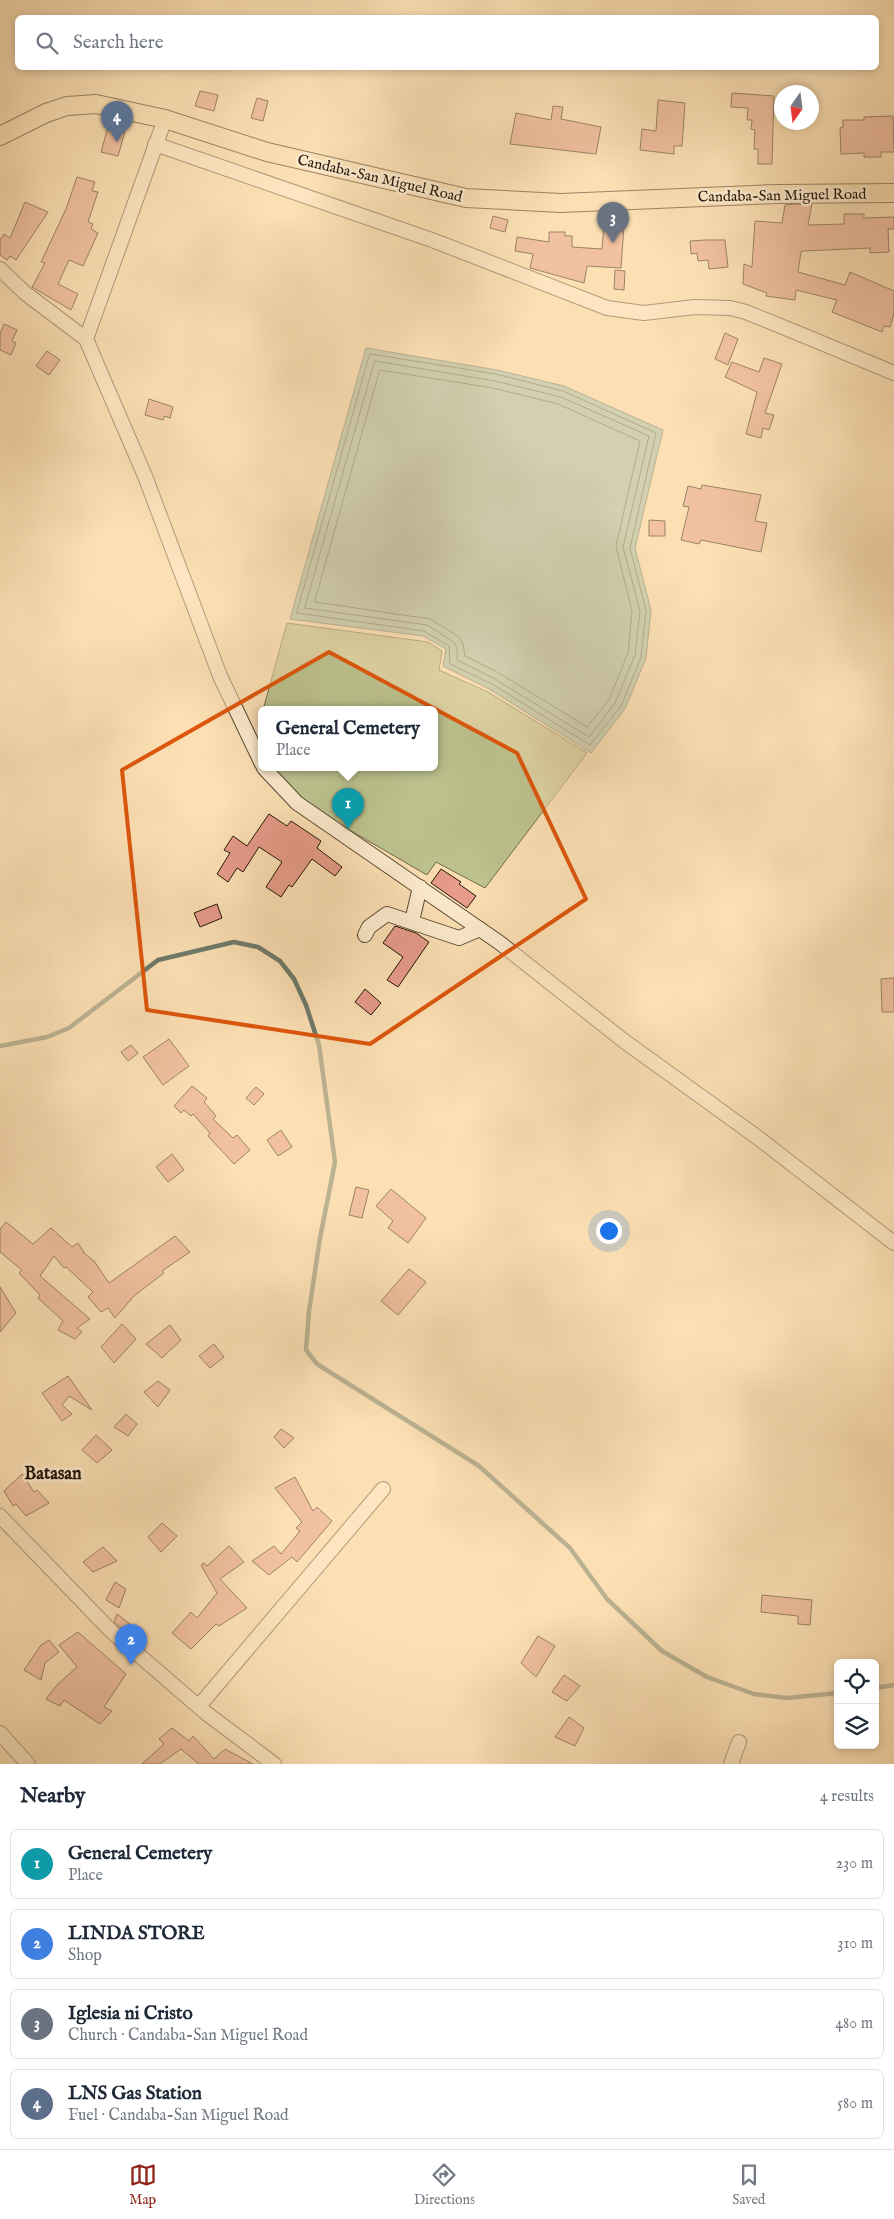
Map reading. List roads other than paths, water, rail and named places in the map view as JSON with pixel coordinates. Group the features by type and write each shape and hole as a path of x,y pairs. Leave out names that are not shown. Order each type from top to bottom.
{"main road":[{"name":"Candaba-San Miguel Road","path":"0,136 46,113 83,104 108,106 165,119 267,152 388,182 466,198 560,203 777,194 894,193"}],"street":[{"path":"86,339 165,119"},
{"path":"155,144 432,240 608,308 644,313 695,307 730,308 746,312 894,373"},
{"path":"0,269 25,293 86,339 145,476 220,676 258,756"},
{"path":"267,771 296,803 420,886 480,929 624,1041 756,1137 894,1243"},
{"path":"412,922 420,886"},
{"path":"365,935 369,927 387,914 459,938 480,929"},
{"path":"198,1706 383,1488"},
{"path":"0,1516 111,1631 198,1706 274,1764"},
{"path":"0,1733 28,1764"},
{"path":"731,1764 739,1742"}],"water":[{"path":"366,348 497,370 564,386 663,430 635,548 651,610 646,658 625,709 591,753 489,689 443,666 446,649 423,636 290,619"}],"waterway":[{"path":"0,1046 47,1037 69,1028 158,960 234,942 258,947 280,961 294,979 306,1005 319,1045 335,1162 320,1238 309,1311 306,1350 317,1364 479,1466 570,1548 607,1599 662,1651 707,1677 754,1694 787,1698 834,1693"},
{"path":"879,1687 894,1685"}],"place":[{"name":"LNS Gas Station","path":"117,142"},
{"name":"Iglesia ni Cristo","path":"613,243"},
{"name":"General Cemetery","path":"348,829"},
{"name":"LINDA STORE","path":"131,1665"}],"district":[{"name":"Batasan","path":"53,1473"}]}
